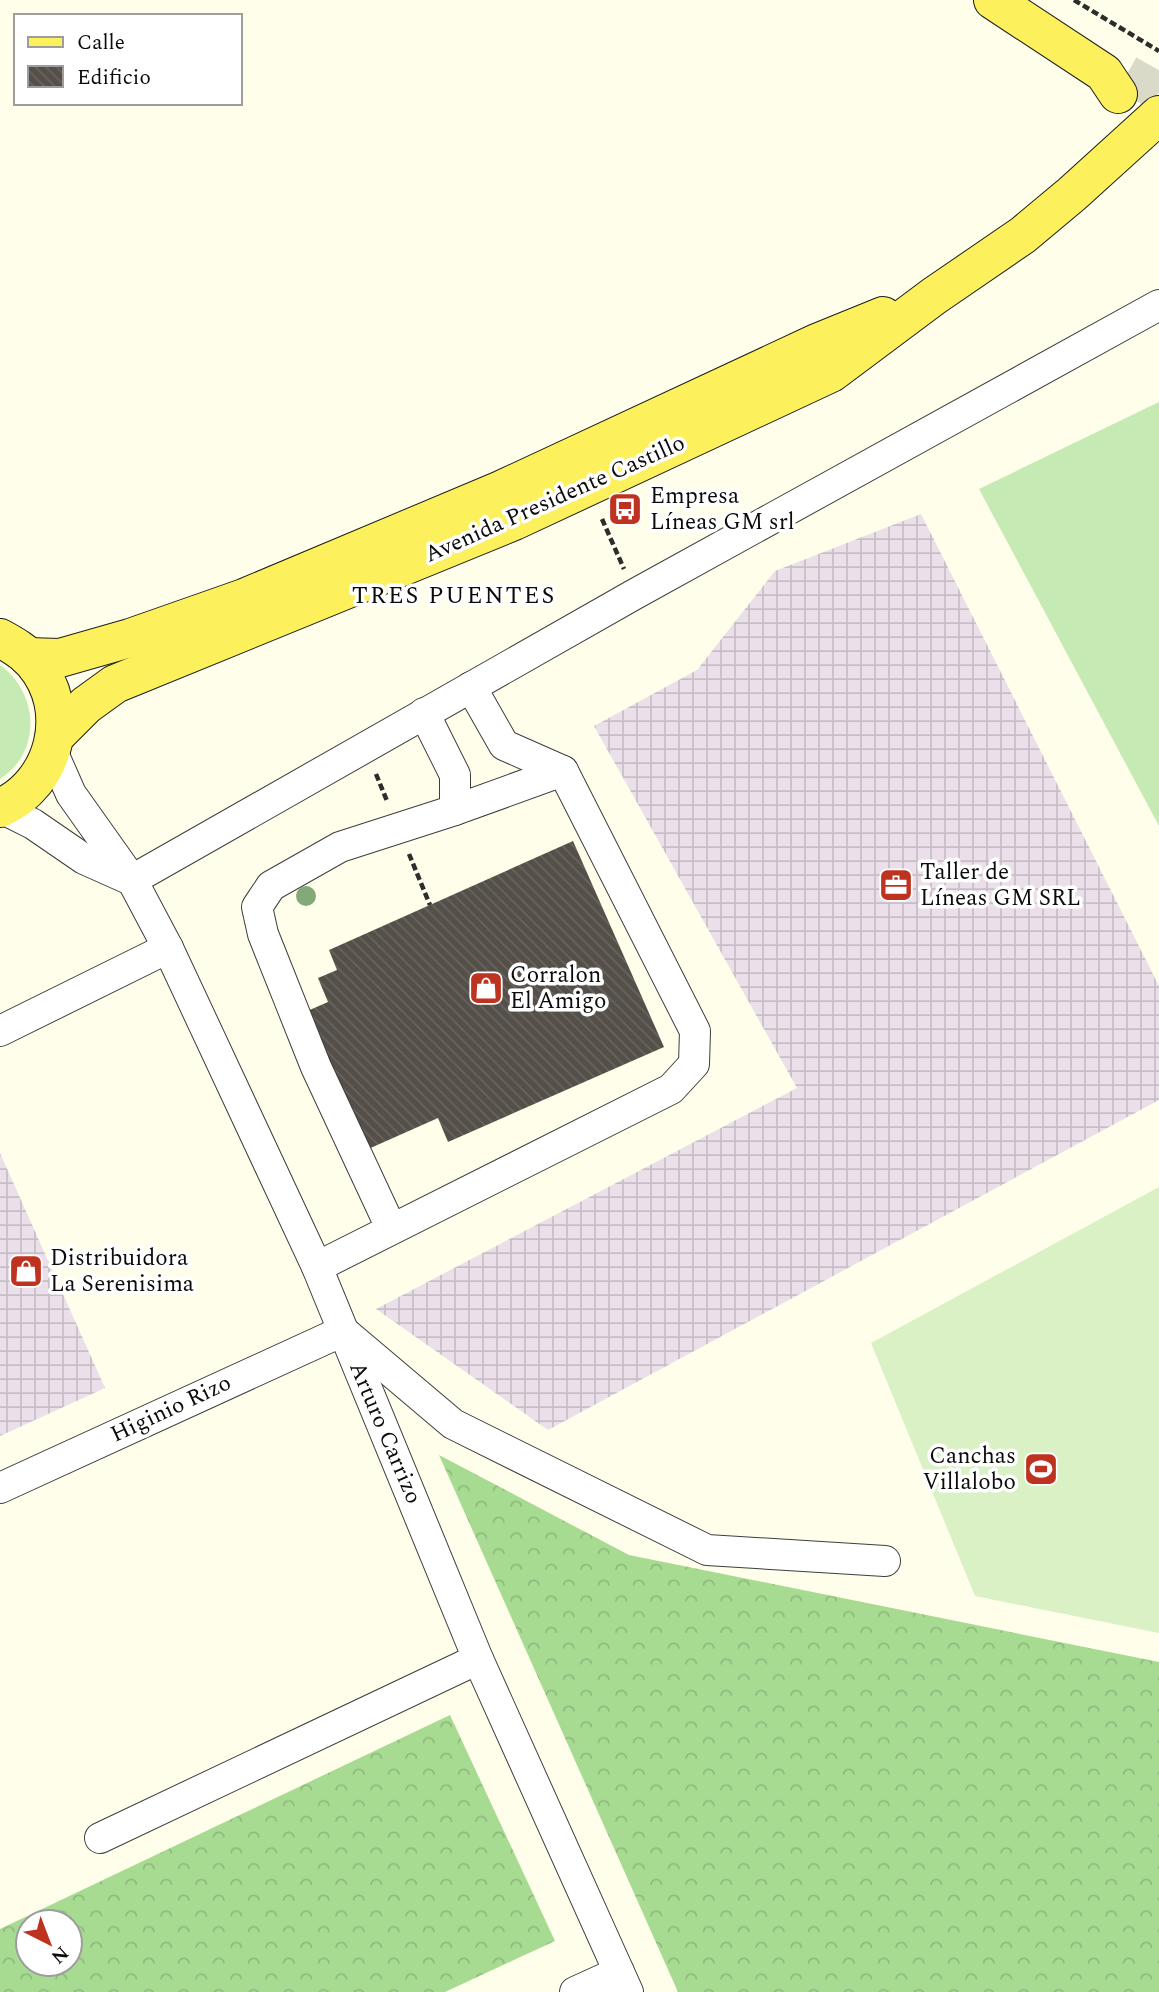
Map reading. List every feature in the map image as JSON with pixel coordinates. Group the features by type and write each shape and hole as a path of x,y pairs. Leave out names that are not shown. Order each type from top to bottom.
{"main road":[{"path":"993,0 1116,80"},
{"name":"Avenida Presidente Castillo","path":"1,808 28,790 43,772 53,744 86,705 115,684 514,521 831,373 934,296 1023,235 1159,115"},
{"name":"Avenida Presidente Castillo","path":"14,647 60,658 244,598 502,491 820,342 934,296"},
{"path":"14,647 35,664 45,679 55,705 53,744"}],"street":[{"path":"1,808 33,824 84,859 132,880 635,594 1159,305"},
{"path":"317,1267 671,1089 694,1063 695,1031 563,771 504,745 471,687"},
{"path":"424,713 456,775 455,810"},
{"name":"Arturo Carrizo","path":"53,744 71,794 132,880 168,948 317,1267 478,1659 624,1982"},
{"path":"391,1228 316,1067 262,934 257,907 271,886 340,847 563,771"},
{"path":"0,1031 168,948"},
{"path":"342,1331 453,1424 707,1550 885,1561"},
{"name":"Higinio Rizo","path":"0,1488 342,1331"},
{"path":"100,1838 478,1659"},
{"path":"575,1992 624,1982"}],"path":[{"path":"1074,0 1159,51"},
{"path":"587,486 635,594"}],"shaded area":[{"name":"Taller de Líneas GM SRL","path":"921,514 1159,986 1159,1100 548,1430 376,1309 797,1088 594,726 697,670 775,571"},
{"name":"Distribuidora La Serenisima","path":"0,1153 105,1388 0,1436"}],"green space":[{"path":"1159,402 1159,826 979,489"},
{"path":"0,665 13,677 22,691 30,722 29,738 23,754 14,767 0,779"},
{"name":"Canchas Villalobo","path":"1159,1187 1159,1633 975,1596 871,1343"},
{"path":"439,1455 629,1555 1159,1662 1159,1992 678,1992"},
{"path":"450,1715 555,1941 445,1992 0,1992 0,1929 14,1922 14,1978 84,1978 84,1908 44,1908"}],"building":[{"path":"573,841 664,1047 448,1142 438,1118 366,1150 305,1012 328,1002 318,978 337,970 329,950"}],"tunnel":[{"path":"1127,74 1159,92"}],"place":[{"name":"Empresa Líneas GM srl","path":"625,509"},
{"name":"Taller de Líneas GM SRL","path":"896,885"},
{"name":"Corralon El Amigo","path":"486,988"},
{"name":"Distribuidora La Serenisima","path":"26,1271"},
{"name":"Canchas Villalobo","path":"1041,1469"}],"district":[{"name":"TRES PUENTES","path":"454,596"}]}
